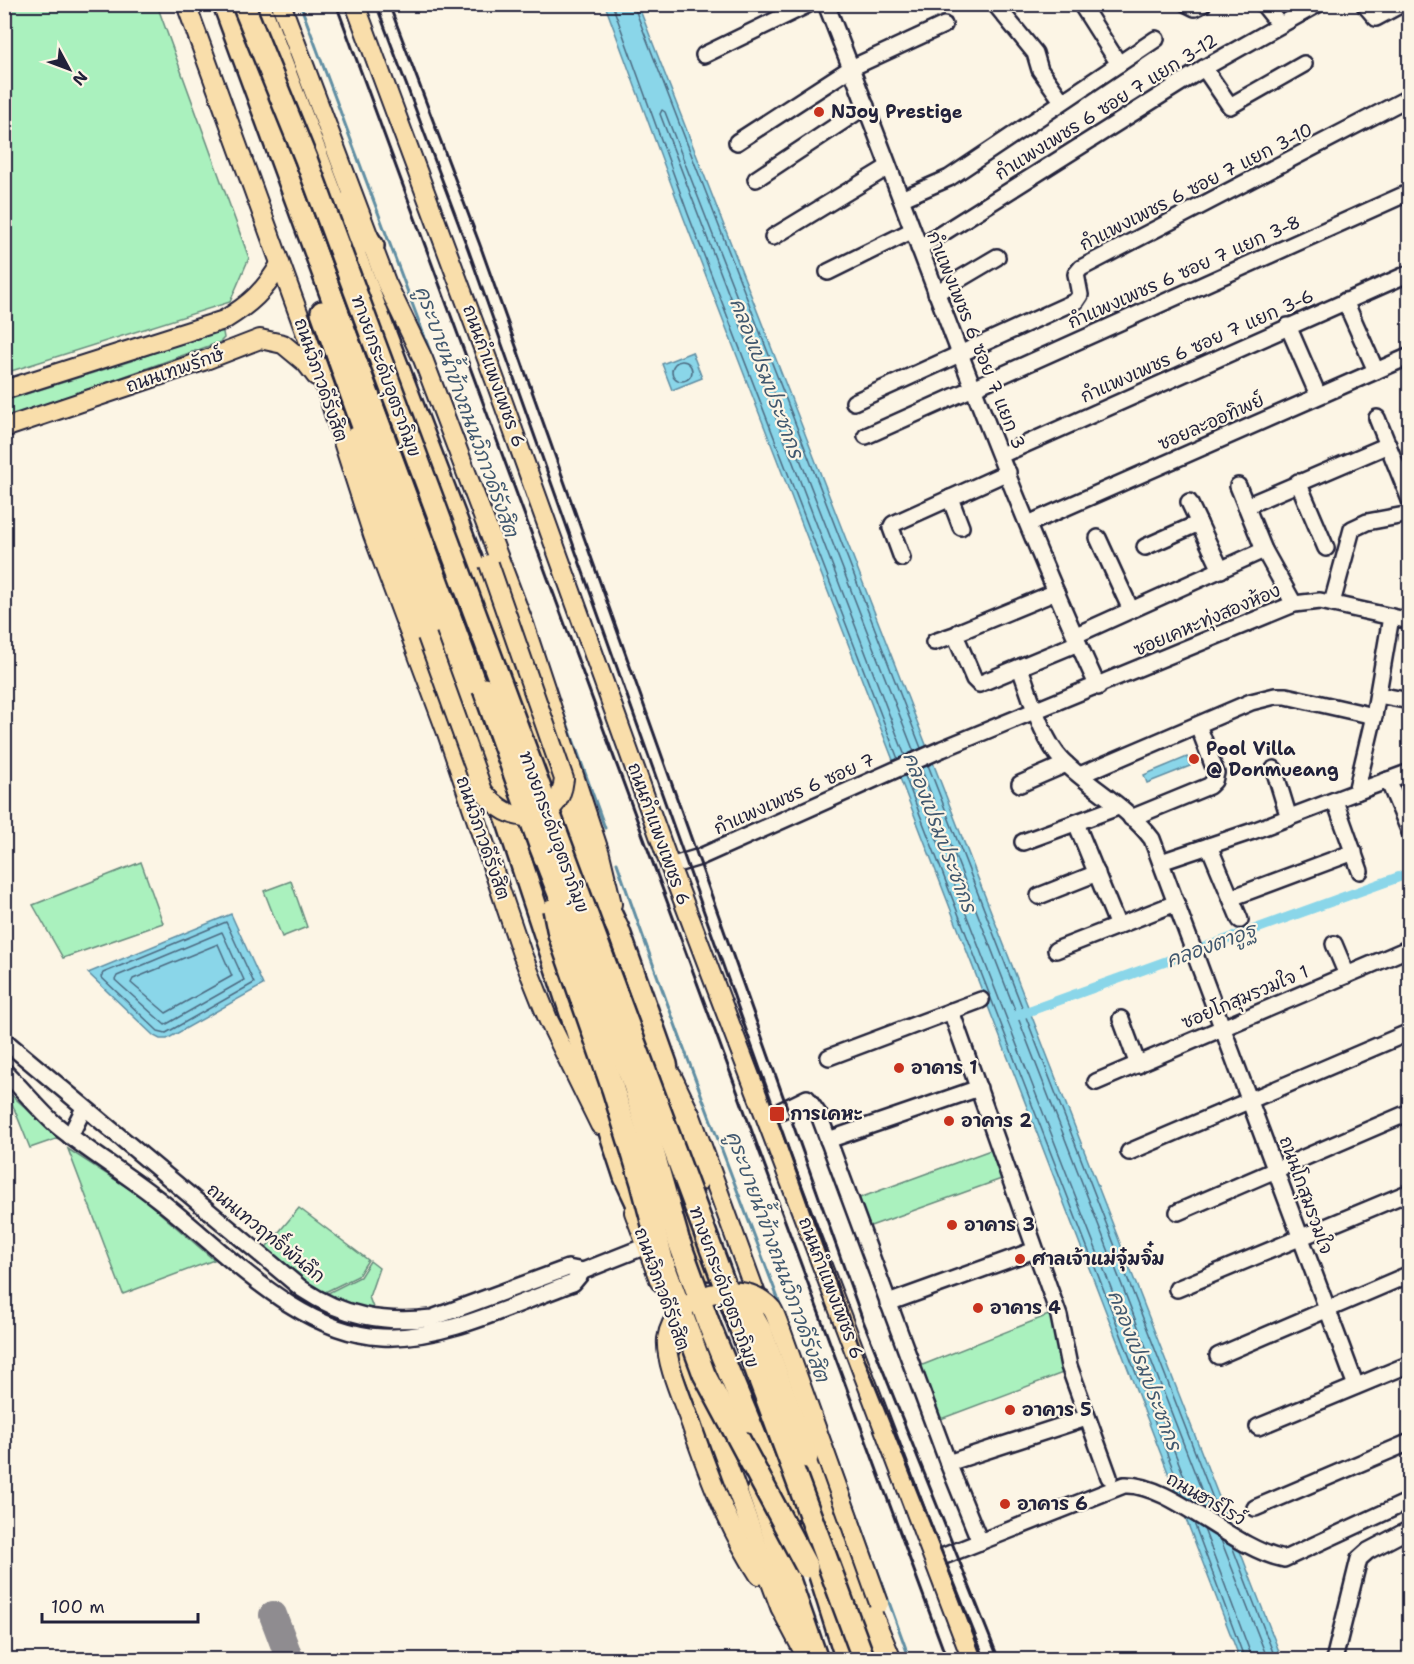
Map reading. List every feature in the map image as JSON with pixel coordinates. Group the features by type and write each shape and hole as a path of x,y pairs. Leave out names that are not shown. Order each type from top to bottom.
{"highway":[{"path":"208,4 500,798 625,1177 698,1336 762,1500 817,1659"},
{"path":"225,4 555,899 671,1173 805,1527 846,1659"},
{"name":"ทางยกระดับอุตราภิมุข","path":"225,4 292,171 542,848 559,934 613,1089 642,1183 663,1263 704,1374 726,1420 780,1513 807,1567 846,1659"},
{"name":"ทางยกระดับอุตราภิมุข","path":"243,4 306,159 864,1659"},
{"path":"259,4 591,873 618,929 666,1064 676,1122 758,1353 877,1659"},
{"path":"323,174 373,246"},
{"path":"420,584 474,682"},
{"path":"717,1293 730,1298 751,1313 761,1331 877,1659"}],"main road":[{"name":"ถนนวิภาวดีรังสิต","path":"186,4 327,393 373,535 444,722 522,954 548,1019 602,1129 780,1607 808,1659"},
{"path":"269,234 300,295 483,791 492,803 509,814 526,818 542,814 555,804 563,792 564,779 489,564 400,329 373,246 280,4"},
{"name":"ถนนกำแพงเพชร 6","path":"355,4 495,380 670,866 972,1659"},
{"name":"ถนนเทพรักษ์","path":"4,390 224,320 248,305 269,284 280,264"},
{"path":"386,282 423,359 524,624 600,854 618,929"},
{"path":"224,320 232,333 235,350"},
{"name":"ถนนเทพรักษ์","path":"4,428 235,350 260,339 283,344 306,363 327,393"},
{"path":"666,1064 691,1116 880,1636 892,1659"},
{"path":"780,1607 741,1548 717,1499 668,1352 667,1338 675,1320 686,1305 727,1290 747,1293 772,1310 879,1603 891,1628 899,1659"}],"street":[{"path":"704,55 809,4"},
{"name":"กำแพงเพชร 6 ซอย 7 แยก 3","path":"826,4 901,199 911,231 1028,524 1098,687"},
{"path":"995,4 1035,53 1040,70 1062,101"},
{"path":"1081,4 1119,64"},
{"path":"1187,4 1196,8 1203,4"},
{"path":"1263,4 1279,24"},
{"name":"กำแพงเพชร 6 ซอย 7 แยก 3-12","path":"919,248 1204,68 1317,4"},
{"path":"1364,4 1376,18 1402,4"},
{"path":"737,142 851,68 944,25"},
{"path":"901,199 949,178 1156,39"},
{"path":"1204,68 1230,106 1304,64"},
{"name":"กำแพงเพชร 6 ซอย 7 แยก 3-10","path":"960,354 1079,298 1076,274 1081,268 1410,97"},
{"path":"756,178 866,106"},
{"path":"773,237 888,167"},
{"name":"กำแพงเพชร 6 ซอย 7 แยก 3-8","path":"866,436 1410,192"},
{"path":"828,272 911,231"},
{"path":"936,293 997,257"},
{"name":"กำแพงเพชร 6 ซอย 7 แยก 3-6","path":"1001,455 1410,273"},
{"path":"1345,301 1376,370"},
{"path":"1288,326 1318,395"},
{"path":"854,402 960,354"},
{"name":"ซอยละออทิพย์","path":"1028,524 1410,356"},
{"path":"1377,418 1410,500"},
{"path":"1246,506 1388,445"},
{"path":"902,558 891,528 893,524 1008,472"},
{"path":"1298,483 1326,548"},
{"path":"1238,486 1264,550 1294,604"},
{"path":"950,498 961,527"},
{"path":"1189,502 1221,570"},
{"path":"1410,513 1367,522 1352,529 1332,603 1410,621"},
{"path":"1145,547 1199,523"},
{"path":"1098,538 1131,610"},
{"path":"957,634 956,637 969,669 979,684 1020,668 1131,610 1264,550"},
{"path":"934,642 1056,592"},
{"name":"ซอยเคหะทุ่งสองห้อง","path":"1098,687 1294,604 1309,601 1332,603"},
{"path":"1356,792 1374,716 1391,617"},
{"name":"ถนนโกสุมรวมใจ","path":"1020,668 1036,712 1056,752 1066,764 1131,818 1152,839 1356,1386"},
{"name":"กำแพงเพชร 6 ซอย 7","path":"670,866 700,857 936,752 1098,687"},
{"path":"1377,695 1410,701"},
{"path":"1080,775 1251,702 1275,696 1286,696 1374,716"},
{"path":"1131,818 1209,786 1214,781 1216,773 1198,725"},
{"path":"1020,784 1066,764"},
{"path":"1274,769 1289,818"},
{"path":"1161,862 1289,818 1410,772"},
{"path":"1388,780 1410,832"},
{"path":"1335,801 1360,871"},
{"path":"1023,842 1118,807"},
{"path":"1076,823 1118,926"},
{"path":"1209,846 1240,920"},
{"path":"1231,898 1354,852"},
{"path":"1039,896 1097,873"},
{"path":"1056,950 1176,903"},
{"path":"1334,944 1347,975"},
{"name":"ซอยโกสุมรวมใจ 1","path":"1106,1084 1138,1065 1410,948"},
{"path":"829,1057 981,1000"},
{"path":"951,1011 1059,1316 1066,1356 1108,1477"},
{"path":"1120,1019 1138,1065"},
{"path":"1129,1152 1410,1032"},
{"name":"ถนนเทวฤทธิ์พันลึก","path":"4,1040 302,1289 320,1301 370,1319 411,1321 432,1318 568,1268 583,1271"},
{"name":"ถนนเทวฤทธิ์พันลึก","path":"4,1071 70,1136 154,1196 286,1302 312,1318 367,1336 402,1337 436,1332 573,1282 583,1271 646,1246"},
{"path":"828,1140 979,1088"},
{"path":"766,1118 807,1098 816,1110 948,1463 980,1542"},
{"path":"70,1136 84,1108"},
{"path":"1178,1212 1410,1112"},
{"path":"1177,1289 1410,1192"},
{"path":"888,1303 1035,1250"},
{"path":"1218,1356 1410,1274"},
{"path":"312,1318 320,1301"},
{"path":"367,1336 370,1319"},
{"path":"1258,1427 1410,1364"},
{"path":"948,1463 1086,1418"},
{"path":"1255,1508 1410,1442"},
{"name":"ถนนฮาร์โรว์","path":"934,1560 1130,1485 1141,1486 1163,1495 1264,1555 1284,1559 1409,1501"},
{"path":"1334,1659 1359,1559 1368,1551 1410,1528"}],"green space":[{"path":"5,4 157,5 249,258 230,302 5,373"},
{"path":"216,330 223,332 224,338 220,342 5,419 4,401 131,361"},
{"path":"141,862 163,923 63,958 33,905"},
{"path":"291,881 307,927 282,937 264,891"},
{"path":"5,1089 59,1138 30,1148 9,1096 5,1097"},
{"path":"996,1148 1007,1177 865,1228 854,1200"},
{"path":"68,1149 139,1195 214,1260 123,1294"},
{"path":"299,1208 368,1260 358,1276 319,1295 263,1251"},
{"path":"370,1261 379,1268 369,1297 375,1313 322,1296 360,1277"},
{"path":"1056,1312 1068,1371 938,1420 920,1366"}],"water":[{"name":"คลองเปรมประชากร","path":"605,5 638,5 1282,1659 1240,1659 683,216"},
{"path":"692,352 702,378 672,390 662,364"},
{"path":"1187,757 1190,766 1147,783 1144,775"},
{"path":"231,914 263,985 167,1039 154,1036 88,973"}],"waterway":[{"name":"คูระบายน้ำข้างถนนวิภาวดีรังสิต","path":"300,4 470,458"},
{"name":"คูระบายน้ำข้างถนนวิภาวดีรังสิต","path":"562,709 605,828"},
{"name":"คูระบายน้ำข้างถนนวิภาวดีรังสิต","path":"617,863 677,1031 782,1309"},
{"name":"คลองตาอูฐ","path":"1018,1015 1410,873"},
{"name":"คูระบายน้ำข้างถนนวิภาวดีรังสิต","path":"809,1382 910,1660"}],"taxiway":[{"path":"273,1615 290,1660"}],"railway":[{"path":"336,4 947,1660"},
{"path":"376,4 468,249 850,1322 985,1660"},
{"path":"389,4 480,245 862,1318 999,1660"}],"place":[{"name":"NJoy Prestige","path":"819,112"},
{"name":"Pool Villa @ Donmueang","path":"1194,759"},
{"name":"อาคาร 1","path":"899,1068"},
{"name":"การเคหะ","path":"777,1114"},
{"name":"อาคาร 2","path":"949,1121"},
{"name":"อาคาร 3","path":"952,1225"},
{"name":"ศาลเจ้าแม่จุ๋มจิ๋ม","path":"1020,1259"},
{"name":"อาคาร 4","path":"978,1308"},
{"name":"อาคาร 5","path":"1010,1410"},
{"name":"อาคาร 6","path":"1005,1504"}]}
